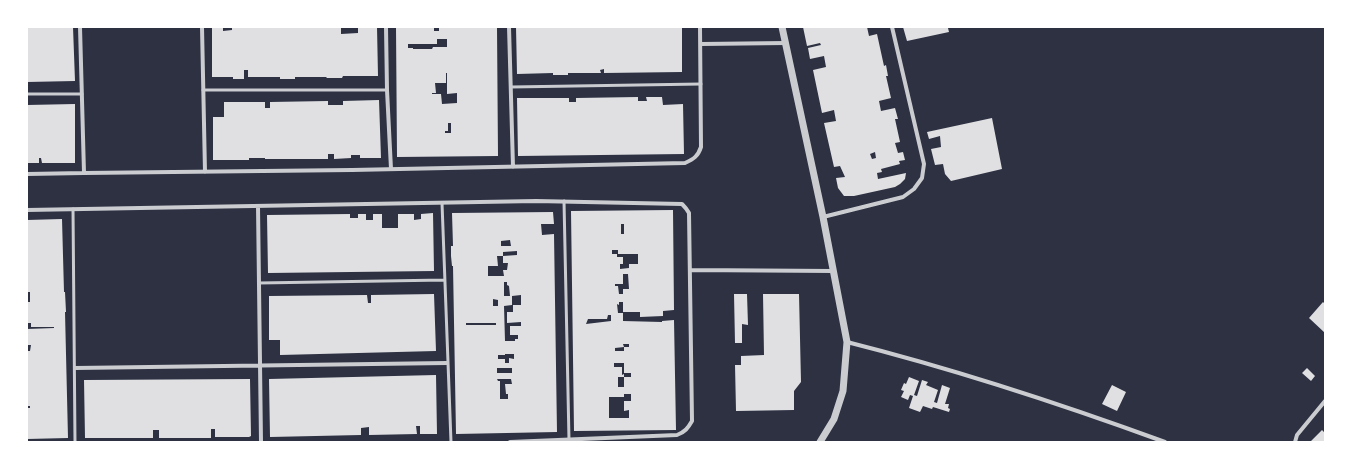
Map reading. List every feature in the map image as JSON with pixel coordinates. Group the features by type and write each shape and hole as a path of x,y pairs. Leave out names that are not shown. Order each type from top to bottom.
{"street":[{"path":"80,27 84,173"},
{"path":"202,27 205,172"},
{"path":"386,27 387,90 391,169"},
{"path":"509,27 513,167"},
{"path":"27,174 685,163 693,159 698,154 701,147 700,27"},
{"path":"782,27 823,217 847,342 843,391 834,419 820,442"},
{"path":"823,217 903,197 914,189 922,178 924,164 892,27"},
{"path":"701,44 786,43"},
{"path":"27,210 564,201 682,204 688,209 690,270 692,421 688,428 684,433 677,435 510,442"},
{"path":"258,206 261,442"},
{"path":"690,270 833,271"},
{"path":"847,342 882,351 1045,400 1165,442"},
{"path":"75,368 447,363"},
{"path":"1295,442 1297,435 1325,401"}],"lane":[{"path":"511,87 701,84"},
{"path":"203,90 387,90"},
{"path":"27,94 82,94"},
{"path":"564,201 569,440"},
{"path":"442,203 451,442"},
{"path":"73,209 76,442"},
{"path":"259,283 445,280"}],"building":[{"path":"27,27 73,27 75,81 27,82"},
{"path":"212,27 223,27 223,31 232,30 232,27 341,27 341,34 358,33 358,27 377,27 378,76 343,76 342,78 295,77 295,79 280,79 280,77 248,77 248,70 244,70 244,79 233,79 233,77 212,77"},
{"path":"396,27 434,27 434,31 439,31 439,27 497,27 498,156 397,157","holes":["437,39 447,39 447,47 433,47 432,49 408,48 408,44 437,44","447,73 447,94 457,93 457,103 442,104 441,94 432,94 436,93 435,83 446,83","448,123 451,123 451,133 445,133 445,131 448,131"]},
{"path":"516,27 682,27 682,72 604,73 604,69 600,70 601,73 568,73 568,75 553,75 553,73 517,74"},
{"path":"803,27 867,27 869,36 877,34 884,66 886,65 888,76 886,76 891,98 879,101 881,111 895,108 898,119 895,119 900,142 895,143 898,153 903,152 905,160 899,161 900,164 881,169 882,172 877,173 878,179 906,173 905,179 900,184 895,187 854,196 844,196 838,188 836,178 845,177 840,166 834,167 824,123 836,121 834,110 822,113 813,70 826,67 824,56 810,59 808,48 821,45 820,43 807,46","holes":["875,152 876,158 872,159 870,154"]},
{"path":"903,27 951,28 948,28 949,32 907,41"},
{"path":"638,97 638,101 647,101 646,97 662,97 663,105 683,104 684,154 518,156 517,98 569,98 569,102 576,102 576,98"},
{"path":"379,100 381,158 360,158 360,155 351,155 351,158 334,159 334,154 328,154 328,159 249,158 249,160 213,160 213,117 224,117 224,102 265,102 265,108 270,108 270,102 328,101 328,105 343,105 343,101"},
{"path":"75,104 75,163 42,163 41,158 39,158 39,163 27,163 27,105"},
{"path":"992,118 1002,169 951,181 945,174 943,164 935,165 931,149 941,147 940,136 929,139 927,132"},
{"path":"673,210 674,310 663,311 663,316 640,317 640,312 623,312 623,302 619,302 619,305 617,304 618,313 623,313 623,321 662,322 674,320 676,430 574,431 571,211","holes":["621,224 624,224 624,234 621,234","612,250 618,250 618,254 638,254 638,264 629,264 629,268 620,269 620,264 623,264 623,257 617,257 617,254 612,254","623,274 628,274 629,289 623,289 623,294 619,294 618,286 615,286 615,284 623,284","608,315 611,315 611,321 586,324 588,319 607,319","623,344 629,344 629,347 624,347","624,347 624,351 615,351 615,348","614,363 624,363 624,373 631,373 631,377 624,377 624,374 622,375 622,367 614,367","618,377 624,377 624,387 618,387","624,394 631,394 631,401 624,401 624,411 629,410 629,418 609,418 609,397 624,397"]},
{"path":"553,212 554,224 541,224 542,235 554,234 557,432 456,434 453,266 451,256 451,246 453,246 452,213","holes":["510,240 511,246 501,246 501,241","517,251 517,255 503,256 503,252","497,256 503,256 503,263 508,263 507,270 503,270 504,276 488,276 488,266 498,266","504,282 507,282 507,285 509,286 510,296 504,296","521,295 521,305 513,305 513,312 507,312 507,323 521,322 521,326 510,326 510,335 518,335 518,339 515,339 515,341 505,341 504,306 512,305 512,296","493,299 498,300 498,306 493,306","466,323 496,323 496,325 466,325","514,354 514,359 509,358 509,363 505,363 505,359 498,359 498,355","497,368 512,368 512,373 497,373","497,379 511,379 512,384 505,384 508,399 500,399 500,381"]},
{"path":"433,213 434,271 268,273 267,215 350,214 350,218 358,218 358,214 366,214 366,220 373,220 373,214 382,214 382,228 398,228 398,214 414,214 414,220 421,219 421,214"},
{"path":"62,219 66,312 68,438 27,439 27,408 30,408 30,406 27,406 27,351 30,351 31,345 27,345 27,329 54,327 31,327 31,323 27,323 27,302 30,302 30,292 27,292 27,220"},
{"path":"434,294 436,351 280,355 280,340 269,340 269,296 367,295 368,303 371,303 371,295"},
{"path":"734,294 747,294 748,325 742,324 742,343 735,343"},
{"path":"763,294 799,294 801,382 794,391 794,410 736,411 735,365 741,365 741,356 764,355"},
{"path":"1323,302 1325,304 1325,333 1309,318"},
{"path":"1307,368 1315,376 1311,381 1302,373"},
{"path":"436,375 437,434 420,434 420,426 416,426 417,434 369,435 369,427 361,428 361,435 270,437 269,379"},
{"path":"909,377 919,381 914,395 917,396 922,380 928,382 926,385 938,390 934,402 937,403 942,385 950,388 945,404 949,404 949,412 933,407 932,409 923,406 920,412 909,408 913,396 910,395 908,400 901,397 904,391 901,390"},
{"path":"250,379 251,436 249,437 215,437 215,429 211,429 211,438 159,438 159,430 153,430 153,438 85,438 84,380"},
{"path":"1112,385 1126,392 1117,411 1102,404"},
{"path":"1322,430 1325,433 1325,442 1310,442"}]}
